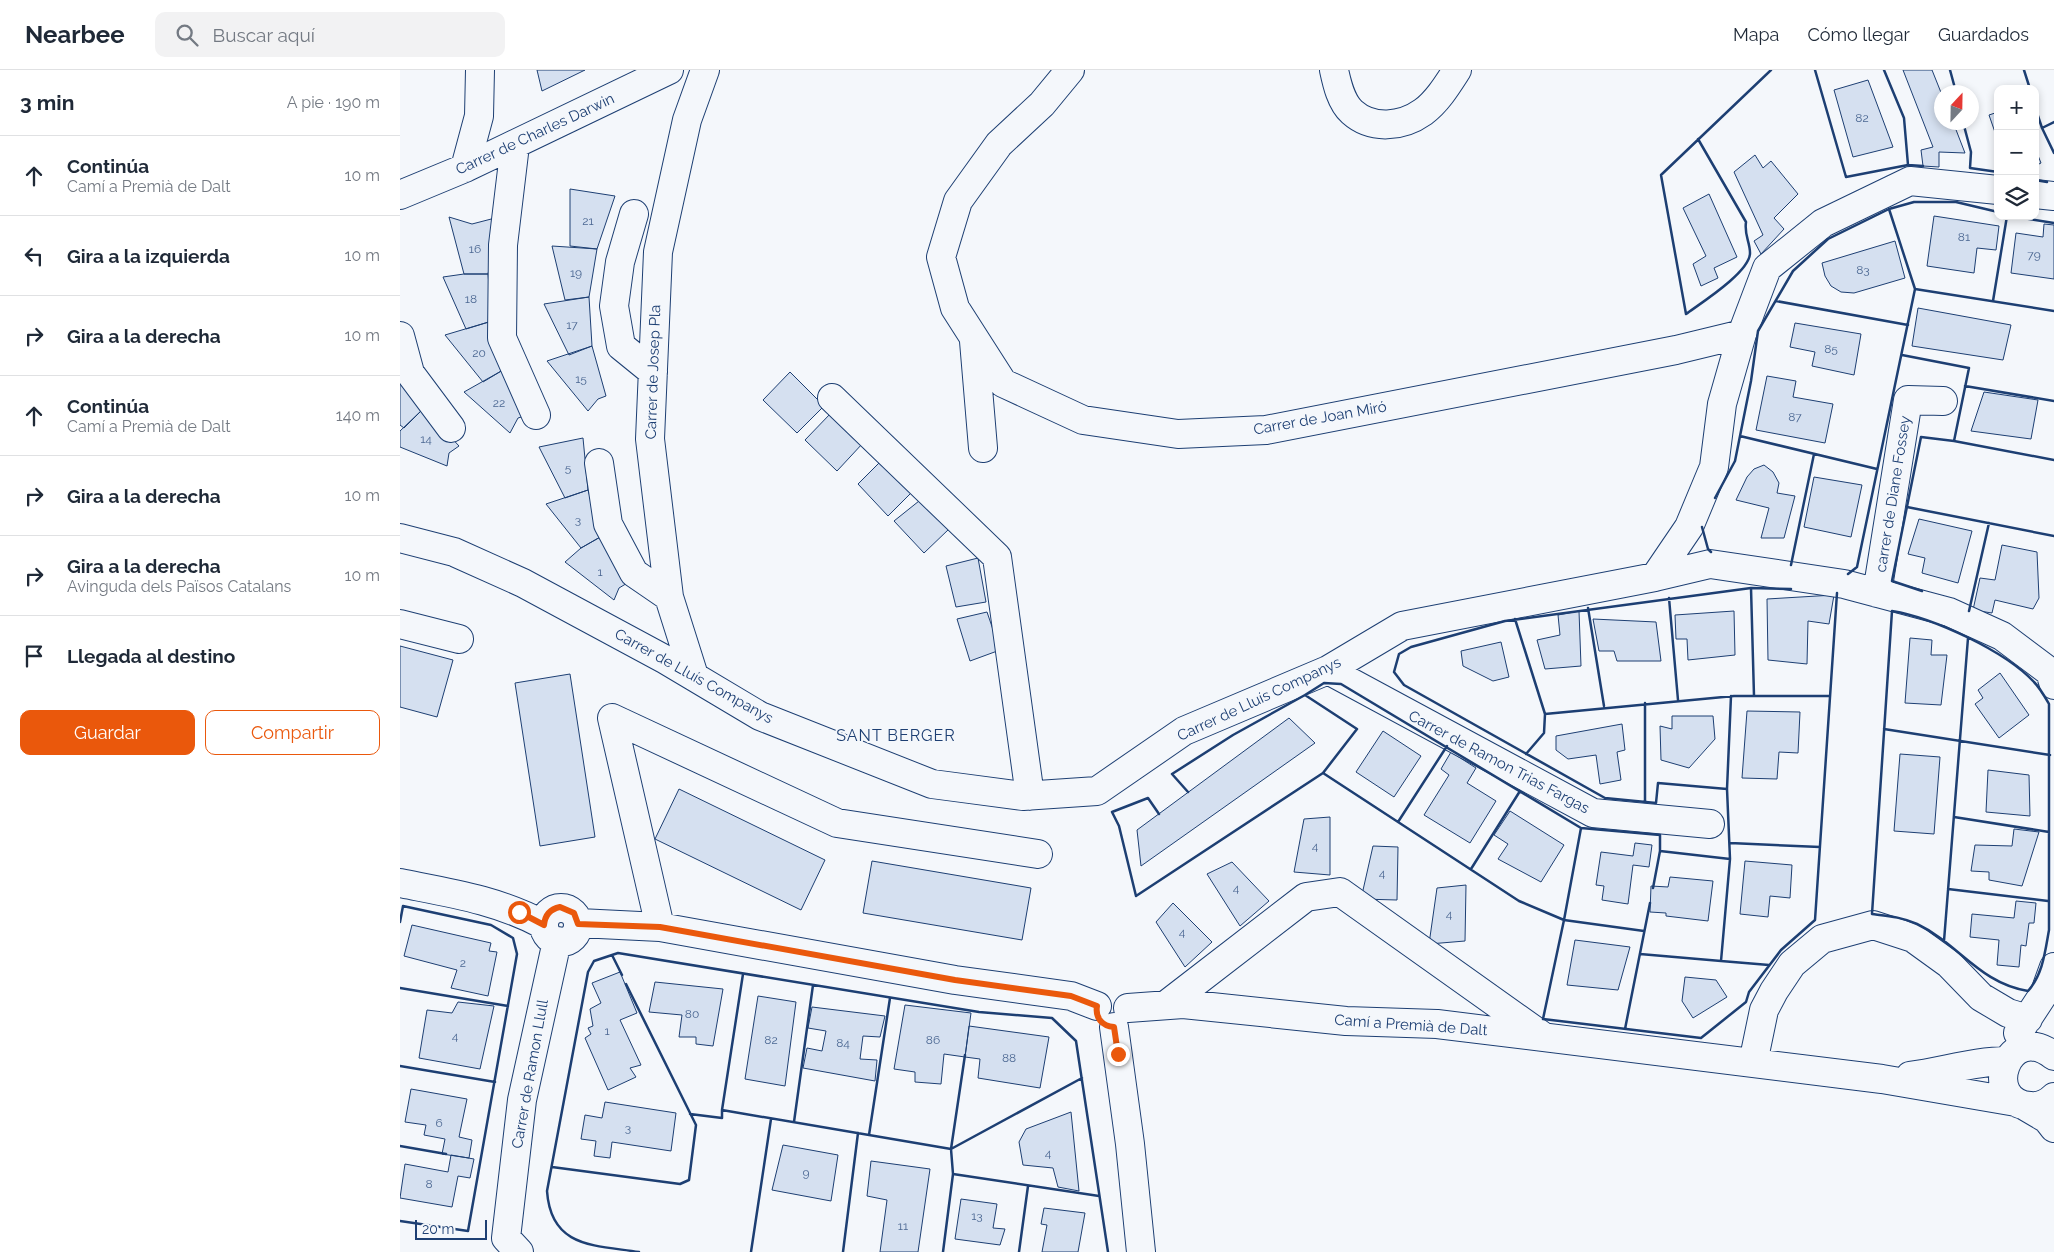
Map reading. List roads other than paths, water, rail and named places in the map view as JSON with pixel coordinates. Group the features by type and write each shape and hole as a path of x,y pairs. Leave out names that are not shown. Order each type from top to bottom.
{"street":[{"path":"465,168 479,116 480,70"},
{"name":"Carrer de Charles Darwin","path":"400,195 465,168 669,70"},
{"name":"Carrer de Josep Pla","path":"694,676 669,597 650,438 658,252 687,120 704,70"},
{"name":"Carrer de Joan Miró","path":"1070,70 1042,104 999,144 958,201 941,256 955,308 1003,383 1083,420 1178,434 1266,430 1676,350 1742,334"},
{"path":"1334,70 1338,89 1352,112 1375,125 1399,123 1424,112 1446,87 1457,70"},
{"path":"514,145 503,244 502,338 536,415"},
{"path":"1655,577 1689,527 1714,467 1722,404 1742,334 1767,268 1823,222 1910,181 1994,190"},
{"path":"2039,194 2054,196"},
{"path":"634,214 620,262 614,306 621,346 653,372"},
{"path":"400,336 410,373 451,428"},
{"path":"973,337 983,448"},
{"path":"832,398 997,557 1030,796"},
{"name":"carrer de Diane Fossey","path":"1877,592 1908,400 1943,402"},
{"path":"599,462 608,524 634,573 669,597"},
{"name":"Carrer de Lluís Companys","path":"400,538 454,552 523,583 694,676 760,716 932,784 1030,796 1097,792 1184,731 1328,670 1402,626 1655,577 1710,564 1844,584 1949,612 2002,636 2050,672 2054,685"},
{"path":"400,624 459,639"},
{"name":"Carrer de Ramon Trias Fargas","path":"1328,670 1593,812 1710,824"},
{"path":"660,927 612,718 837,823 1038,854"},
{"path":"400,871 519,912 550,933"},
{"path":"400,883 485,900"},
{"path":"1166,1005 1306,897 1340,892 1543,1037"},
{"path":"550,933 546,916 549,912 560,907 574,913 578,924 660,927 955,980 1071,996 1097,1006 1104,997 1115,995 1122,998 1121,1017 1130,1144 1141,1252"},
{"path":"1753,1063 1764,1010 1792,964 1822,940 1873,925 1913,938 1948,964 1981,997 2008,1013 2028,1019"},
{"name":"Carrer de Ramon Llull","path":"512,1245 522,1100 550,933"},
{"path":"2054,967 2045,992 2011,1043 2002,1076 2004,1086 2020,1104 2043,1104 2054,1097"},
{"name":"Camí a Premià de Dalt","path":"1121,1017 1166,1005 1183,1004 1346,1021 1437,1024 1882,1079 2020,1104 2047,1119 2054,1128"},
{"name":"Camí a Premià de Dalt","path":"1882,1079 1943,1071 2008,1059 2026,1047 2046,1050 2054,1056"}],"district":[{"name":"SANT BERGER","path":"896,735"}]}
